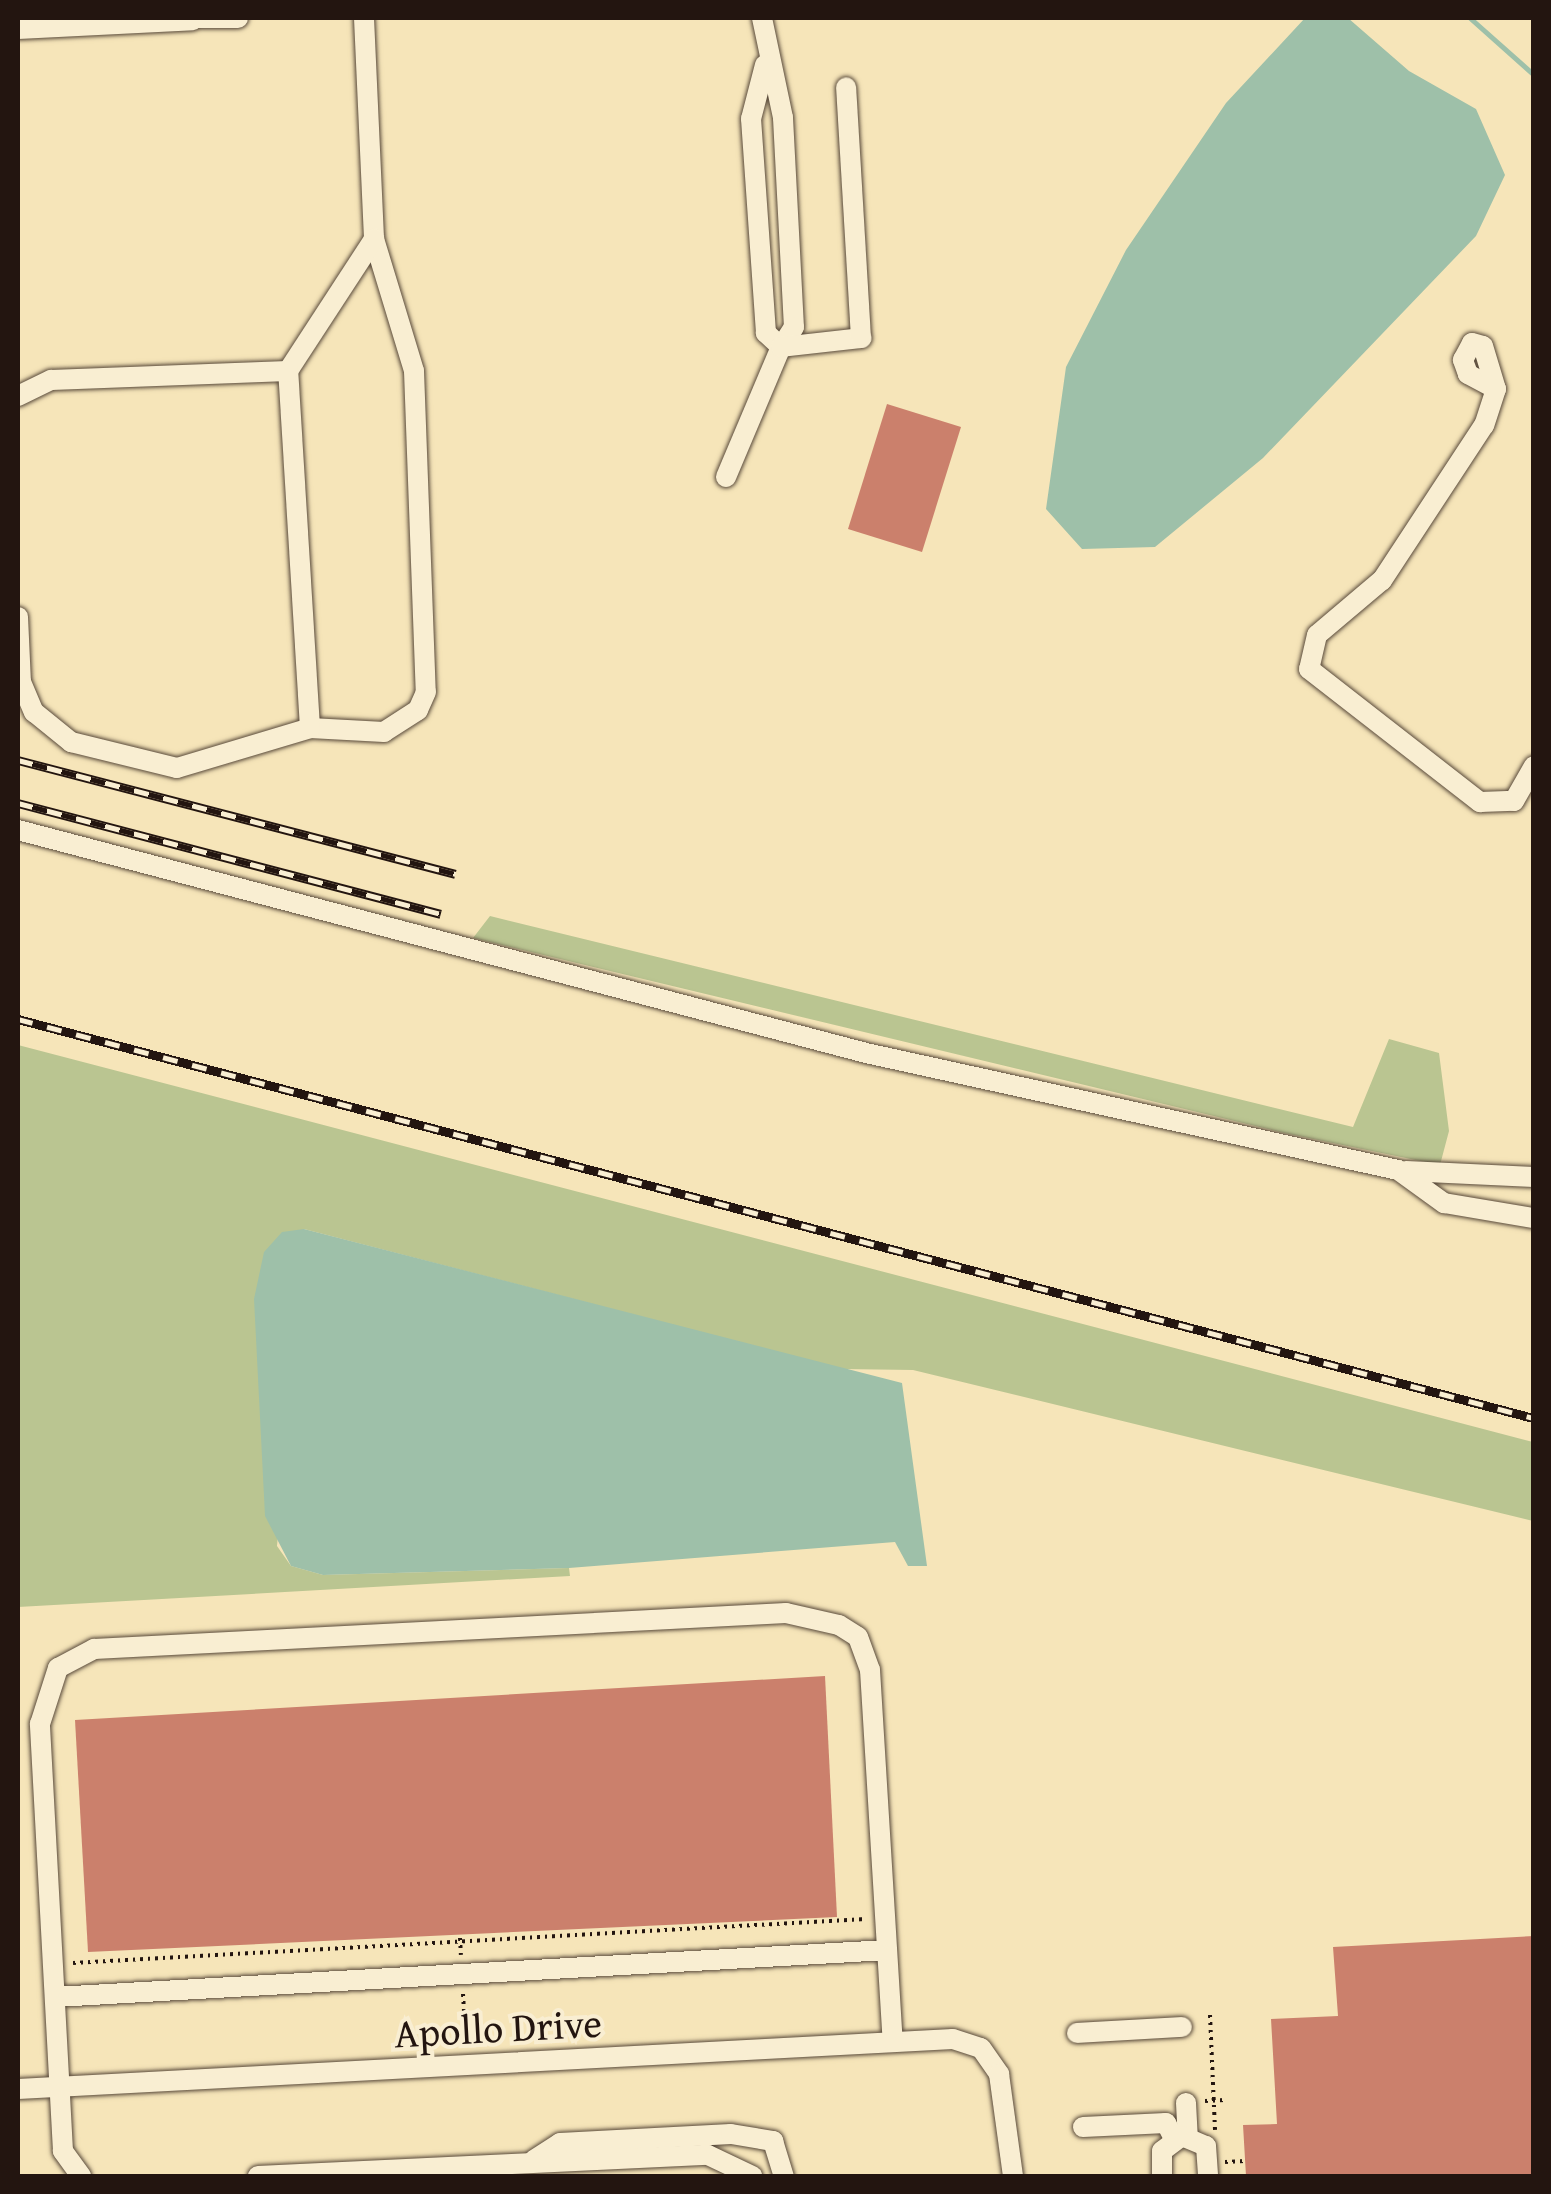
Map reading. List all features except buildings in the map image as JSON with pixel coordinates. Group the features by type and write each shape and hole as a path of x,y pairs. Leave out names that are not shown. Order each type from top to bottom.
{"street":[{"path":"18,29 238,18"},
{"path":"18,617 22,682 34,712 71,742 177,768 310,728 384,732 418,710 426,692 414,371 374,238 364,18"},
{"path":"726,477 781,347 794,327 783,118 765,65 762,18"},
{"path":"765,65 751,119 766,333 781,347 861,338 846,87"},
{"path":"310,728 288,371 374,238"},
{"path":"18,396 51,380 288,371"},
{"path":"1496,389 1484,425 1382,580 1317,635 1310,669 1480,802 1514,801 1534,766"},
{"path":"18,830 866,1053 1398,1170 1534,1177"},
{"path":"1398,1170 1444,1203 1534,1218"},
{"path":"80,2176 62,2151 40,1724 58,1668 94,1649 786,1613 839,1625 858,1638 870,1670 893,2041"},
{"path":"55,1997 887,1950"},
{"path":"1077,2032 1182,2026"},
{"name":"Apollo Drive","path":"18,2089 893,2041 981,2048 999,2074 1013,2176"},
{"path":"1162,2176 1159,2159 1181,2138 1186,2102"},
{"path":"1083,2127 1166,2123 1219,2165"},
{"path":"530,2162 560,2143 731,2134 773,2141 784,2176"},
{"path":"258,2176 708,2155 752,2176"}],"path":[{"path":"53,1959 89,1966 843,1926 885,1913"},
{"path":"460,1938 467,2064"},
{"path":"1210,2015 1216,2138"},
{"path":"1219,2165 1245,2160"}],"shaded area":[{"path":"1305,18 1348,18 1409,71 1476,109 1505,175 1476,236 1263,458 1155,547 1082,549 1046,509 1066,367 1126,250 1226,103"},
{"path":"490,916 1353,1127 1389,1039 1439,1053 1449,1131 1440,1165 1284,1133 473,938"},
{"path":"18,1045 1533,1442 1533,1521 913,1370 842,1369 304,1229 277,1546 291,1566 323,1575 569,1568 570,1576 18,1607"},
{"path":"304,1229 902,1383 927,1566 908,1566 895,1542 569,1568 323,1575 291,1566 265,1516 254,1299 264,1252 282,1232"}],"waterway":[{"path":"1470,18 1534,75"}],"railway":[{"path":"18,760 455,874"},
{"path":"18,803 441,914"},
{"path":"18,1019 1534,1418"}]}
